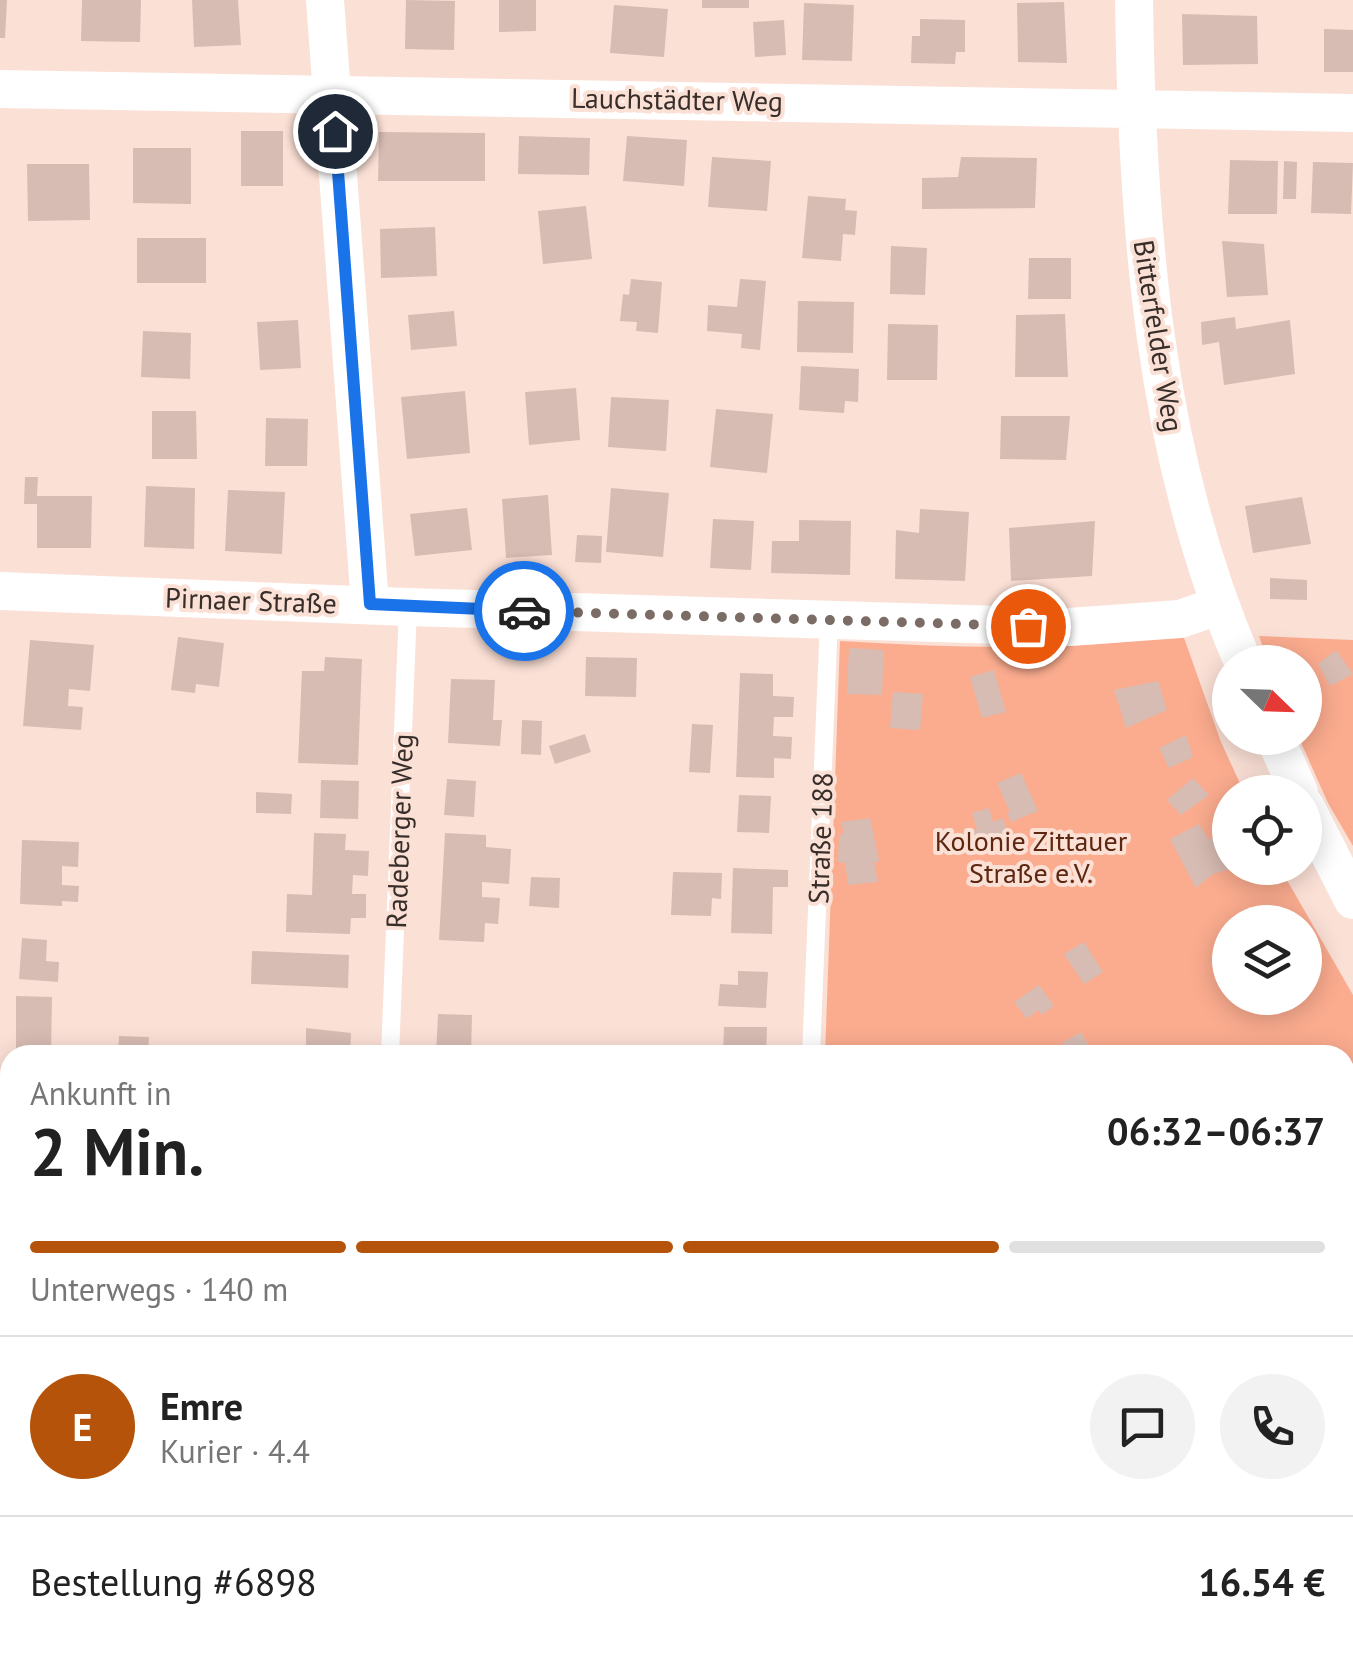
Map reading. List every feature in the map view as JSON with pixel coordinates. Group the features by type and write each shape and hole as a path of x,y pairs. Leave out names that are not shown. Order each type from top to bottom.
{"street":[{"path":"325,0 370,604"},
{"name":"Bitterfelder Weg","path":"1134,0 1142,234 1158,359 1218,606 1235,645"},
{"name":"Lauchstädter Weg","path":"0,88 1353,113"},
{"name":"Pirnaer Straße","path":"0,591 1068,626 1180,619 1218,606"},
{"path":"1322,839 1353,900"}],"lane":[{"name":"Radeberger Weg","path":"390,1045 408,607"},
{"name":"Straße 188","path":"811,1045 829,620"}],"green space":[{"name":"Kolonie Zittauer Straße e.V.","path":"1183,635 1212,717 1212,755 1227,755 1236,775 1212,775 1212,885 1290,885 1301,905 1212,905 1212,1015 1322,1015 1322,941 1353,995 1353,1045 825,1045 840,641 1011,647"},
{"path":"1259,636 1353,640 1353,846 1322,790 1322,775 1316,775 1307,755 1322,755 1322,645 1262,645"}],"building":[{"path":"0,0 7,0 5,38 0,38"},
{"path":"82,0 141,0 140,42 81,41"},
{"path":"192,0 238,0 241,45 194,47"},
{"path":"406,0 455,1 454,50 405,49"},
{"path":"499,0 536,0 536,31 499,32"},
{"path":"702,0 749,0 749,8 702,8"},
{"path":"1064,2 1067,63 1018,62 1017,3"},
{"path":"804,3 854,5 852,61 802,60"},
{"path":"614,5 668,9 664,57 610,53"},
{"path":"1182,14 1257,16 1258,64 1183,65"},
{"path":"920,19 965,20 965,52 956,52 955,64 911,63 912,36 920,36"},
{"path":"784,20 786,55 755,57 753,22"},
{"path":"1324,29 1353,30 1353,72 1324,72"},
{"path":"241,131 283,131 283,186 241,186"},
{"path":"379,132 485,133 485,181 378,181"},
{"path":"519,136 590,138 589,175 518,174"},
{"path":"627,136 687,140 684,186 623,181"},
{"path":"133,148 191,148 191,204 133,203"},
{"path":"712,157 771,161 767,211 708,207"},
{"path":"961,157 1037,158 1035,208 922,209 922,178 958,177"},
{"path":"1230,160 1278,161 1277,214 1228,214"},
{"path":"1284,161 1297,162 1296,199 1283,199"},
{"path":"1313,162 1353,163 1351,214 1311,213"},
{"path":"27,164 89,164 90,220 28,221"},
{"path":"808,196 846,199 845,210 857,211 855,235 843,234 841,261 802,258"},
{"path":"586,206 592,259 543,264 538,211"},
{"path":"435,227 437,276 381,278 380,229"},
{"path":"137,238 206,238 206,283 137,283"},
{"path":"1222,241 1264,244 1268,295 1227,297"},
{"path":"891,246 927,248 925,295 890,294"},
{"path":"1029,258 1071,258 1071,299 1028,299"},
{"path":"631,279 662,282 658,333 636,331 637,322 620,321 623,294 629,295"},
{"path":"740,279 766,281 760,350 741,348 742,334 707,331 708,305 737,307"},
{"path":"798,301 854,302 853,353 797,352"},
{"path":"454,311 457,346 411,350 408,315"},
{"path":"1065,314 1068,377 1015,377 1016,315"},
{"path":"1235,317 1236,329 1290,320 1295,374 1224,385 1219,342 1202,345 1201,322"},
{"path":"298,320 301,368 260,370 257,322"},
{"path":"888,324 938,325 937,380 887,380"},
{"path":"143,331 191,333 190,379 141,377"},
{"path":"801,366 859,369 858,402 845,401 844,413 799,410"},
{"path":"576,388 580,440 529,445 525,392"},
{"path":"465,391 470,453 407,459 401,397"},
{"path":"611,397 669,400 666,451 608,447"},
{"path":"716,409 773,414 767,473 710,467"},
{"path":"152,411 196,411 197,459 152,459"},
{"path":"1001,416 1070,416 1066,460 1000,459"},
{"path":"266,418 308,419 307,466 265,466"},
{"path":"25,477 38,477 37,496 92,496 91,548 37,548 37,504 24,504"},
{"path":"146,486 195,488 194,549 144,547"},
{"path":"611,488 669,493 663,557 606,552"},
{"path":"228,490 285,492 282,554 225,551"},
{"path":"548,495 552,555 506,558 502,499"},
{"path":"1302,497 1311,544 1253,553 1245,506"},
{"path":"467,508 472,550 415,556 410,514"},
{"path":"920,509 969,512 965,581 895,579 896,530 919,533"},
{"path":"713,519 754,521 751,570 710,568"},
{"path":"799,520 851,521 850,575 771,573 772,541 799,541"},
{"path":"1095,521 1092,576 1011,581 1009,528"},
{"path":"577,535 602,536 601,563 575,562"},
{"path":"1270,578 1307,580 1307,600 1270,599"},
{"path":"178,637 224,643 219,687 196,684 195,693 171,690"},
{"path":"30,640 94,645 90,691 69,689 68,706 83,707 81,730 23,726"},
{"path":"849,648 884,650 882,695 847,694"},
{"path":"1336,650 1353,674 1330,686 1322,671 1322,661"},
{"path":"325,657 362,659 358,765 298,763 302,671 324,671"},
{"path":"586,657 637,658 636,697 585,696"},
{"path":"994,670 1006,712 982,718 970,677"},
{"path":"740,673 773,674 773,696 794,697 793,717 774,717 773,736 792,737 791,759 774,758 774,778 736,777"},
{"path":"451,679 495,680 493,720 502,720 500,746 448,743"},
{"path":"1158,681 1167,710 1126,728 1114,690"},
{"path":"893,692 923,694 920,730 890,728"},
{"path":"522,720 542,721 541,755 521,754"},
{"path":"692,724 713,725 710,773 689,772"},
{"path":"585,734 591,752 555,764 549,746"},
{"path":"1186,735 1193,757 1169,768 1159,748"},
{"path":"1021,773 1038,811 1011,822 997,783"},
{"path":"1193,778 1209,795 1181,815 1167,800"},
{"path":"447,779 476,781 474,817 444,815"},
{"path":"321,780 359,781 358,819 320,818"},
{"path":"256,792 292,794 291,814 256,813"},
{"path":"739,795 771,796 769,833 737,832"},
{"path":"989,808 993,822 1003,818 1011,843 968,856 962,833 977,829 972,813"},
{"path":"870,818 879,861 874,863 878,882 848,885 845,863 838,862 839,836 844,832 841,822"},
{"path":"1199,824 1209,840 1212,838 1212,875 1196,888 1170,839"},
{"path":"314,833 346,834 345,850 369,851 368,876 353,875 352,894 366,894 366,918 351,918 350,934 286,932 287,894 312,895"},
{"path":"445,833 486,835 486,847 511,849 509,884 482,882 482,897 500,898 498,924 485,923 484,942 439,940"},
{"path":"22,840 79,842 78,867 62,866 62,885 79,886 78,902 62,901 62,906 20,904"},
{"path":"733,868 788,870 788,887 773,887 772,934 731,933"},
{"path":"673,872 722,873 721,899 712,898 711,916 671,915"},
{"path":"531,877 560,878 559,908 529,906"},
{"path":"22,938 47,940 46,961 59,962 58,982 19,979"},
{"path":"1084,942 1103,972 1084,984 1064,954"},
{"path":"252,951 349,955 348,988 251,984"},
{"path":"738,971 768,972 766,1008 718,1006 720,984 738,985"},
{"path":"1039,985 1054,1006 1042,1015 1038,1010 1027,1019 1014,1002"},
{"path":"16,996 52,997 51,1045 16,1045"},
{"path":"438,1014 472,1015 471,1045 436,1045"},
{"path":"724,1027 767,1027 766,1045 723,1045"},
{"path":"306,1028 351,1033 350,1045 306,1045"},
{"path":"1081,1032 1088,1045 1063,1045"},
{"path":"119,1036 149,1037 149,1045 119,1045"}],"way so far":[{"path":"524,611 1028,626"}],"route":[{"path":"335,131 370,604 524,611"}]}
